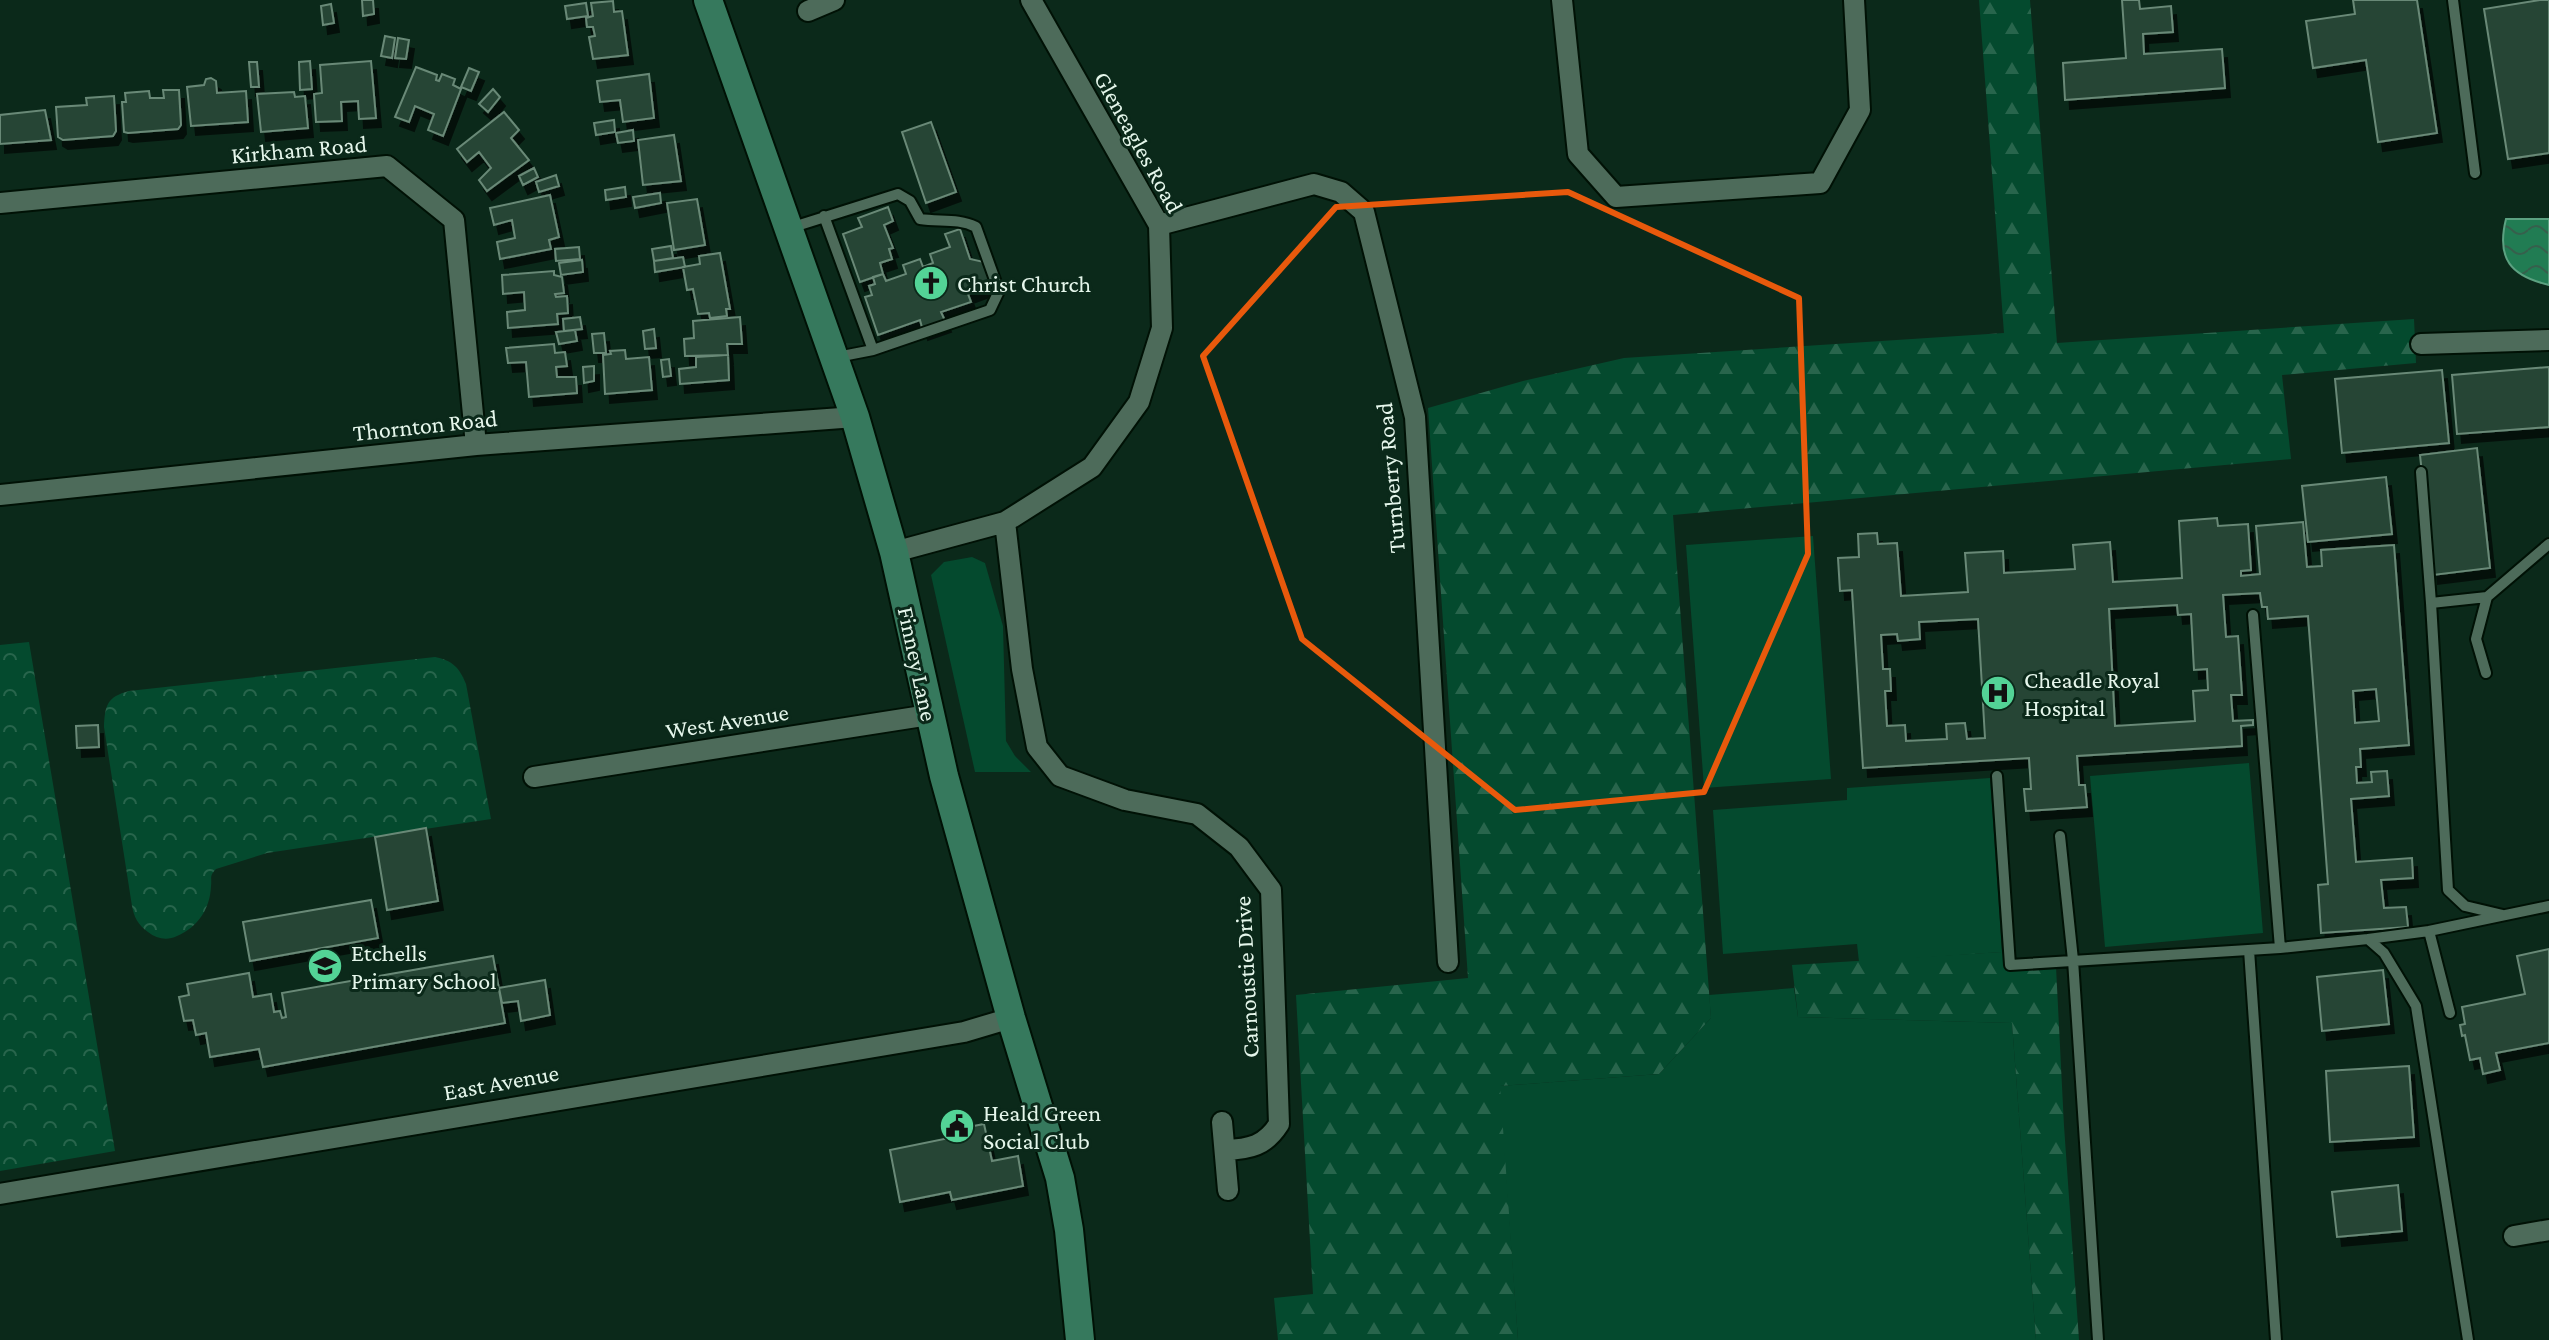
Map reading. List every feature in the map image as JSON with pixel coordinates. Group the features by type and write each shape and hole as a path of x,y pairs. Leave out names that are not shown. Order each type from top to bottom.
{"street":[{"name":"Finney Lane","path":"708,0 855,417 894,552 929,715 1011,1018 1060,1178 1069,1230 1080,1340"},
{"path":"808,11 834,0"},
{"name":"Gleneagles Road","path":"894,552 1005,522 1092,467 1139,402 1162,328 1159,225 1031,0"},
{"path":"1562,0 1578,154 1616,197 1820,183 1860,110 1854,0"},
{"name":"Kirkham Road","path":"0,203 387,166 454,220 476,445"},
{"name":"Turnberry Road","path":"1159,225 1314,184 1341,192 1364,212 1415,417 1448,962"},
{"path":"2421,344 2549,340"},
{"name":"Thornton Road","path":"0,495 476,445 855,417"},
{"name":"Carnoustie Drive","path":"1005,522 1022,669 1037,747 1060,776 1125,800 1197,814 1239,847 1271,890 1279,1124 1269,1140 1249,1150 1225,1150"},
{"name":"West Avenue","path":"534,777 929,715"},
{"name":"East Avenue","path":"0,1194 964,1032 1011,1018"},
{"path":"1222,1122 1228,1190"},
{"path":"2514,1236 2549,1230"}],"lane":[{"path":"2453,0 2475,173"},
{"path":"788,228 898,194 910,201 920,219 937,222 962,220 976,227 999,291 990,310 873,350 834,358"},
{"path":"824,216 873,350"},
{"path":"2421,472 2448,890 2465,906 2503,915"},
{"path":"2431,603 2487,597 2549,544"},
{"path":"2486,673 2476,639 2487,597"},
{"path":"2253,615 2280,948"},
{"path":"1997,776 2010,965 2280,948 2368,939 2429,931 2549,906"},
{"path":"2060,836 2073,960 2098,1340"},
{"path":"2429,931 2450,1013"},
{"path":"2368,939 2384,953 2416,1006 2468,1340"},
{"path":"2249,950 2276,1340"}],"highlighted area":[{"path":"1568,192 1799,298 1808,554 1704,792 1515,810 1302,639 1203,356 1336,207"}],"green space":[{"path":"1979,0 2030,0 2057,343 2414,319 2416,363 2282,375 2291,459 1673,515 1711,1018 1659,1074 1500,1086 1518,1340 1278,1340 1274,1298 1313,1294 1296,995 1468,978 1428,408 1523,381 1624,358 2004,333"},
{"path":"1813,536 1831,779 1704,788 1686,545"},
{"path":"972,557 985,563 1003,626 1006,741 1015,756 1031,772 975,772 931,575 944,562"},
{"path":"29,642 115,1151 0,1171 0,645"},
{"path":"435,657 455,666 466,684 491,819 267,853 216,869 205,910 197,922 184,932 173,938 162,938 142,927 132,906 104,727 105,713 112,699 129,691"},
{"path":"2249,763 2263,933 2105,947 2090,776"},
{"path":"1990,778 2002,952 1859,962 1857,944 1723,954 1713,810 1847,800 1847,788"},
{"path":"2002,952 2010,968 2056,967 2079,1340 2036,1340 2012,1023 1798,1017 1792,965"},
{"path":"1794,988 1798,1017 2012,1023 2036,1340 1518,1340 1499,1086 1659,1074 1711,1018 1709,995"}],"water":[{"path":"2506,219 2549,219 2549,285 2525,277 2510,264 2503,245"}],"building":[{"path":"362,0 373,0 374,14 363,16"},
{"path":"2122,0 2139,0 2140,9 2171,6 2173,32 2143,34 2144,54 2222,49 2225,88 2065,100 2063,63 2126,58"},
{"path":"2353,0 2417,0 2437,133 2378,142 2366,60 2313,68 2306,21 2355,14"},
{"path":"2549,0 2549,153 2508,159 2484,9"},
{"path":"613,1 614,12 622,11 628,55 593,59 589,37 595,36 593,27 587,27 586,18 593,16 591,3"},
{"path":"586,3 588,16 567,19 565,6"},
{"path":"331,4 334,23 323,25 321,6"},
{"path":"385,36 395,38 392,58 381,56"},
{"path":"398,38 409,40 406,59 395,58"},
{"path":"310,61 312,89 300,90 299,62"},
{"path":"371,61 376,118 359,119 358,101 341,102 342,121 316,122 314,94 322,93 320,65"},
{"path":"249,62 257,62 259,87 251,87"},
{"path":"416,67 437,75 436,80 439,81 442,74 455,79 453,85 461,89 443,136 428,130 434,114 415,106 409,122 395,117"},
{"path":"469,68 479,72 471,91 461,87"},
{"path":"649,74 654,118 623,122 620,100 600,102 597,81"},
{"path":"206,79 216,81 217,93 246,91 248,122 191,126 187,87 204,85"},
{"path":"493,89 500,97 488,112 479,104"},
{"path":"163,90 179,90 181,125 178,129 124,132 122,102 126,102 125,93 149,91 150,98 164,98"},
{"path":"294,92 295,97 305,96 308,128 261,132 257,94"},
{"path":"114,96 116,131 113,136 63,140 58,137 56,107 87,105 86,98"},
{"path":"45,110 51,140 0,144 0,115"},
{"path":"504,112 519,130 511,138 529,160 487,191 479,180 491,168 479,152 467,162 457,149"},
{"path":"614,120 615,132 596,135 594,123"},
{"path":"931,122 956,192 926,203 902,132"},
{"path":"633,130 634,141 618,143 616,133"},
{"path":"674,135 681,181 643,185 638,140"},
{"path":"534,168 538,177 523,185 519,176"},
{"path":"556,175 559,186 539,192 536,182"},
{"path":"625,187 626,197 606,200 605,190"},
{"path":"660,193 661,203 635,208 633,197"},
{"path":"550,195 559,237 549,240 551,249 500,259 497,242 515,238 512,220 494,225 490,208"},
{"path":"697,199 705,245 674,250 667,203"},
{"path":"888,207 893,221 884,225 893,248 889,249 892,259 880,263 883,274 860,282 843,234 862,227 858,218"},
{"name":"Christ Church","path":"960,229 970,259 984,262 991,278 982,289 968,294 971,302 941,312 946,323 923,331 920,320 878,335 865,297 872,295 869,286 875,284 873,277 883,274 886,281 906,274 903,265 920,259 923,267 933,263 930,254 950,247 945,234"},
{"path":"671,246 673,258 654,261 652,249"},
{"path":"579,247 580,259 556,261 555,249"},
{"path":"720,253 730,309 726,309 727,316 710,318 709,313 698,314 693,289 687,290 683,267 700,264 699,256"},
{"path":"683,257 685,267 655,272 654,261"},
{"path":"582,260 583,272 561,275 559,263"},
{"path":"554,271 554,275 562,277 564,293 555,294 556,297 567,296 568,313 557,314 558,324 508,328 507,312 525,310 524,292 503,294 502,275"},
{"path":"580,317 582,329 564,331 563,319"},
{"path":"740,317 742,344 727,344 728,355 685,356 684,339 694,338 693,321"},
{"path":"654,329 656,348 645,349 643,331"},
{"path":"575,330 577,341 559,344 556,332"},
{"path":"604,333 606,353 594,353 592,334"},
{"path":"554,344 555,353 565,352 567,366 556,367 557,377 576,377 577,393 529,397 526,362 508,363 506,348"},
{"path":"625,350 626,359 649,357 652,390 605,394 603,355"},
{"path":"728,355 729,380 680,384 679,369 696,367 696,357"},
{"path":"669,359 671,376 663,377 661,360"},
{"path":"594,366 594,381 584,383 583,367"},
{"path":"2549,367 2549,427 2457,434 2452,375"},
{"path":"2442,370 2449,443 2342,453 2335,379"},
{"path":"2477,448 2490,568 2433,575 2420,455"},
{"path":"2386,477 2392,534 2308,542 2302,486"},
{"path":"2217,518 2218,526 2248,524 2251,570 2241,571 2241,576 2260,574 2256,526 2303,522 2307,567 2322,566 2321,550 2394,545 2409,745 2360,749 2361,767 2356,767 2357,783 2372,782 2371,772 2387,771 2389,796 2351,799 2356,862 2412,858 2413,878 2381,880 2384,908 2406,907 2408,927 2321,933 2318,885 2328,884 2308,616 2268,619 2267,607 2262,607 2260,593 2223,595 2226,637 2238,636 2242,695 2231,695 2233,721 2253,720 2253,725 2241,726 2242,746 2077,756 2079,785 2085,785 2087,807 2026,811 2024,789 2031,789 2029,758 1863,768 1852,590 1840,591 1838,558 1859,557 1858,534 1877,533 1878,544 1897,543 1901,596 1968,592 1965,553 2003,551 2004,573 2075,569 2073,545 2110,542 2113,582 2182,578 2179,521","holes":["2177,605 2178,615 2191,614 2194,670 2207,669 2208,690 2193,691 2195,721 2115,726 2109,609","1978,619 1985,738 1967,739 1965,723 1946,724 1947,739 1906,741 1905,725 1887,726 1885,691 1891,691 1890,669 1883,669 1881,635 1897,634 1898,641 1920,639 1919,622","2376,689 2379,721 2355,723 2353,691"]},
{"path":"98,725 99,747 77,748 76,726"},
{"path":"426,828 438,901 387,910 375,837"},
{"path":"371,900 378,938 250,961 243,922"},
{"path":"2549,949 2549,1043 2496,1053 2500,1070 2483,1074 2480,1058 2470,1060 2465,1035 2462,1036 2460,1025 2465,1024 2462,1007 2525,994 2517,956"},
{"path":"493,956 505,1023 263,1067 259,1049 210,1057 206,1033 196,1035 193,1020 184,1021 179,997 189,995 187,984 249,973 253,997 271,994 274,1012 280,1011 282,1018 286,1017 282,993"},
{"path":"2383,970 2389,1024 2322,1031 2317,977"},
{"path":"545,980 550,1015 521,1021 518,1001 502,1003 499,988"},
{"path":"2409,1066 2414,1137 2330,1142 2326,1071"},
{"path":"984,1124 992,1161 1018,1156 1023,1186 952,1200 950,1192 900,1202 890,1150 964,1135 963,1128"},
{"path":"2398,1185 2402,1231 2337,1237 2332,1192"}],"place":[{"name":"Christ Church","path":"931,283"},
{"name":"Cheadle Royal Hospital","path":"1998,693"},
{"name":"Etchells Primary School","path":"325,966"},
{"name":"Heald Green Social Club","path":"957,1126"}]}
